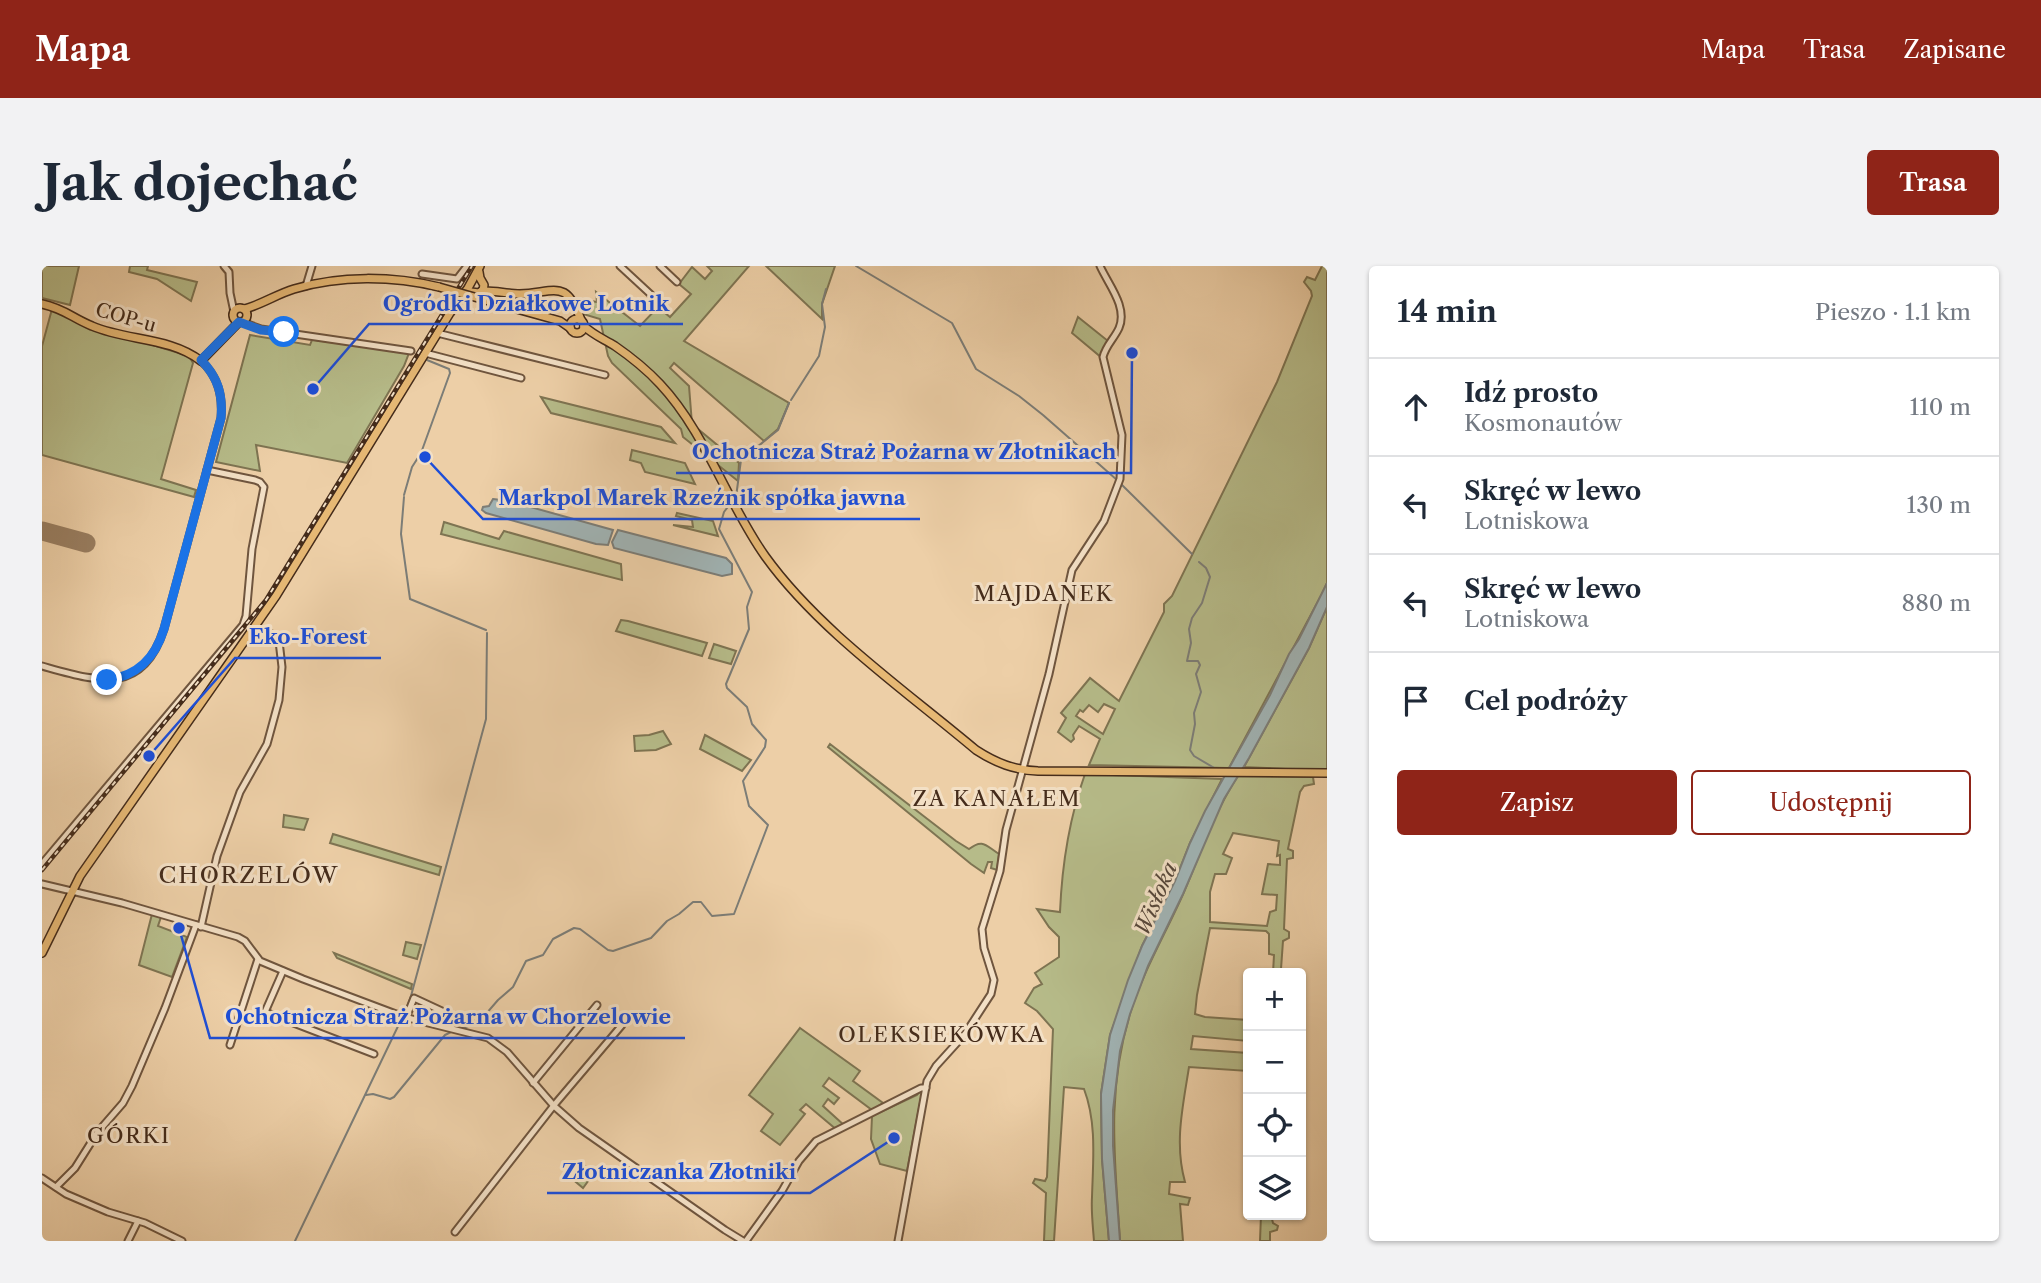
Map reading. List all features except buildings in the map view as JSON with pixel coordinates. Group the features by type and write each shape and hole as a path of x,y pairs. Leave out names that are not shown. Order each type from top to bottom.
{"main road":[{"path":"42,953 71,891 292,571 438,332 463,295 477,285 480,267"},
{"path":"200,360 241,315 255,306 281,293 310,285 354,280 387,279 439,287 577,324 631,358 660,384 692,427 758,545 786,582 816,614 976,750 1001,765 1022,770 1327,774"},
{"path":"477,285 513,294 559,290 572,298 577,310 577,324"},
{"name":"COP-u","path":"42,304 63,310 93,327 178,348 200,360"}],"street":[{"path":"224,266 229,272 232,301 241,315 261,330 411,351"},
{"path":"310,285 312,266"},
{"path":"422,274 459,278 467,266"},
{"path":"660,266 677,282"},
{"path":"898,1241 926,1088 932,1072 965,1034 994,986 982,929 1000,871 1006,830 1049,674 1072,570 1104,521 1120,479 1122,435 1104,357 1105,350 1118,329 1121,314 1119,304 1100,266"},
{"path":"624,267 659,302"},
{"path":"438,332 605,375"},
{"path":"425,353 521,378"},
{"path":"42,666 84,678 107,680 130,674 149,659 160,642 221,418 222,404 216,381 200,360"},
{"path":"42,864 244,622 252,549 264,487 255,480 207,470"},
{"path":"56,1187 72,1171 97,1133 123,1103 132,1086 198,926 220,848 240,792 268,743 278,706 282,667 279,640 276,636 254,627"},
{"path":"42,884 122,903 241,938 258,959 283,971 407,1018 488,1038 507,1052 554,1106 579,1128 745,1241 782,1191 799,1161 816,1141 890,1102 926,1088"},
{"path":"230,1045 258,959"},
{"path":"283,971 265,1012 374,1054"},
{"path":"407,1018 414,998 442,1011"},
{"path":"533,1083 597,1005"},
{"path":"455,1233 554,1106 622,1025"},
{"path":"42,1178 66,1194 107,1212 138,1220 182,1241"},
{"path":"128,1241 138,1220"}],"green space":[{"path":"42,266 79,266 70,305 42,298"},
{"path":"130,266 148,266 147,270 197,282 191,301 157,279 129,272"},
{"path":"707,266 749,266 684,341 789,403 778,429 764,441 674,363 670,368 689,386 692,424 739,463 738,481 683,437 681,429 612,363 600,319 583,314 579,299 597,302 596,292 640,326 658,307 670,317 691,294 679,284 692,267 705,279 712,271"},
{"path":"766,266 835,266 822,304 822,319"},
{"path":"1322,266 1327,266 1327,583 1322,594 1229,768 1089,765 1100,739 1079,726 1071,742 1058,732 1066,718 1061,713 1090,678 1119,701 1164,612 1164,604 1172,596 1277,382 1312,296 1304,282 1307,277 1315,280","holes":["1104,704 1115,709 1103,734 1076,716 1089,705 1098,712"]},
{"path":"52,309 189,356 193,363 161,479 196,490 194,497 42,455 42,346"},
{"path":"1078,317 1108,341 1102,358 1072,333"},
{"path":"250,335 310,345 312,340 315,340 409,353 347,463 256,445 260,471 216,462"},
{"path":"541,397 661,427 675,443 551,413"},
{"path":"632,450 685,463 695,484 645,472 641,463 630,460"},
{"path":"677,513 713,521 718,536 673,525 693,527 692,520 676,516"},
{"path":"444,522 499,539 504,531 621,564 622,580 441,534"},
{"path":"1327,607 1327,771 1244,767 1309,648"},
{"path":"621,620 707,643 702,656 616,631"},
{"path":"714,644 736,651 731,664 709,658"},
{"path":"663,731 671,744 656,750 635,751 634,736"},
{"path":"705,735 751,760 742,771 700,749"},
{"path":"830,744 956,841 969,849 984,844 999,854 997,870 991,868 992,862 988,862 984,873 971,864 828,747"},
{"path":"1085,774 1222,779 1142,946 1110,1035 1101,1094 1102,1159 1109,1241 1094,1241 1093,1142 1088,1102 1084,1089 1064,1087 1054,1241 1044,1241 1046,1193 1033,1183 1035,1179 1045,1181 1047,1177 1053,1029 1037,1011 1025,1003 1034,988 1042,984 1035,973 1059,957 1059,937 1037,909 1060,912 1067,842"},
{"path":"1238,776 1313,777 1314,784 1304,786 1300,792 1288,849 1293,851 1293,858 1287,859 1284,929 1289,932 1289,938 1283,941 1281,968 1273,968 1274,955 1269,954 1269,934 1266,931 1210,928 1195,1014 1243,1020 1243,1041 1193,1036 1191,1049 1243,1053 1243,1071 1189,1067 1180,1139 1185,1182 1170,1182 1169,1194 1190,1198 1188,1205 1180,1204 1183,1241 1120,1241 1114,1127 1122,1043 1141,983 1215,818","holes":["1233,833 1279,841 1277,856 1280,855 1280,865 1268,864 1262,894 1277,895 1276,910 1270,912 1267,926 1210,922 1210,892 1215,874 1226,874 1232,858 1223,854"]},
{"path":"284,815 308,819 304,830 283,827"},
{"path":"333,834 441,867 439,875 330,843"},
{"path":"152,914 161,917 158,926 187,937 172,977 139,965"},
{"path":"406,942 421,945 417,959 403,955"},
{"path":"334,953 412,984 411,989 337,958"},
{"path":"800,1028 860,1071 853,1081 883,1103 872,1110 829,1078 823,1086 839,1098 834,1104 828,1099 823,1106 845,1126 837,1130 806,1104 800,1110 805,1114 780,1145 761,1131 773,1114 749,1095"},
{"path":"922,1092 907,1171 880,1164 871,1139 872,1116 917,1095"},
{"path":"581,1163 594,1173 583,1188 570,1177"},
{"path":"1261,1220 1272,1220 1278,1226 1277,1230 1270,1232 1270,1241 1260,1241"}],"shaded area":[{"path":"493,499 613,530 608,545 596,544 486,513 482,510 483,507 489,506"},
{"path":"618,530 726,558 732,564 732,574 722,576 614,548 612,542"},
{"path":"1327,583 1327,607 1309,648 1224,799 1148,966 1130,1014 1120,1051 1113,1110 1120,1241 1109,1241 1102,1159 1101,1094 1110,1035 1128,980 1205,811 1270,695"}],"waterway":[{"path":"856,266 952,323 976,369 1019,396 1117,480"},
{"path":"791,400 819,356 825,327 822,304 826,289"},
{"path":"404,495 412,467 421,453 450,373 449,369 427,360"},
{"path":"736,497 741,460 778,430 789,403"},
{"path":"1121,484 1192,554"},
{"path":"404,497 401,534 410,599 486,630"},
{"path":"460,1029 479,1022 513,987 526,961 543,955 553,939 574,928 580,929 613,951 651,938 667,921 693,902 701,902 712,916 734,914 768,825 749,806 743,781 765,747 766,740 752,724 747,707 726,684 749,629 747,607 752,592 719,529 724,512 730,504"},
{"path":"1199,562 1210,577 1202,603 1192,618 1189,629 1191,643 1187,661 1198,661 1200,665 1196,674 1201,692 1194,713 1195,724 1190,750 1194,756 1216,769"},
{"path":"404,1015 486,719 487,633"},
{"path":"295,1241 401,1020"},
{"path":"366,1095 373,1094 390,1099 394,1097 445,1035 451,1032"}],"runway":[{"path":"42,531 86,543"}],"railway":[{"path":"42,870 266,600 472,266"}],"place":[{"name":"Ochotnicza Straż Pożarna w Złotnikach","path":"1132,353"},
{"name":"Ogródki Działkowe Lotnik","path":"313,389"},
{"name":"Markpol Marek Rzeźnik spółka jawna","path":"425,457"},
{"name":"Eko-Forest","path":"149,756"},
{"name":"Ochotnicza Straż Pożarna w Chorzelowie","path":"179,928"},
{"name":"Złotniczanka Złotniki","path":"894,1138"}],"district":[{"name":"MAJDANEK","path":"1044,594"},
{"name":"ZA KANAŁEM","path":"997,799"},
{"name":"CHORZELÓW","path":"249,875"},
{"name":"OLEKSIEKÓWKA","path":"942,1035"},
{"name":"GÓRKI","path":"129,1136"}],"route":[{"path":"107,680 130,674 145,663 156,650 164,629 221,418 222,404 216,381 201,360 236,323 245,323 261,330 284,332"}],"water label":[{"name":"Wisłoka","path":"1156,899"}]}
